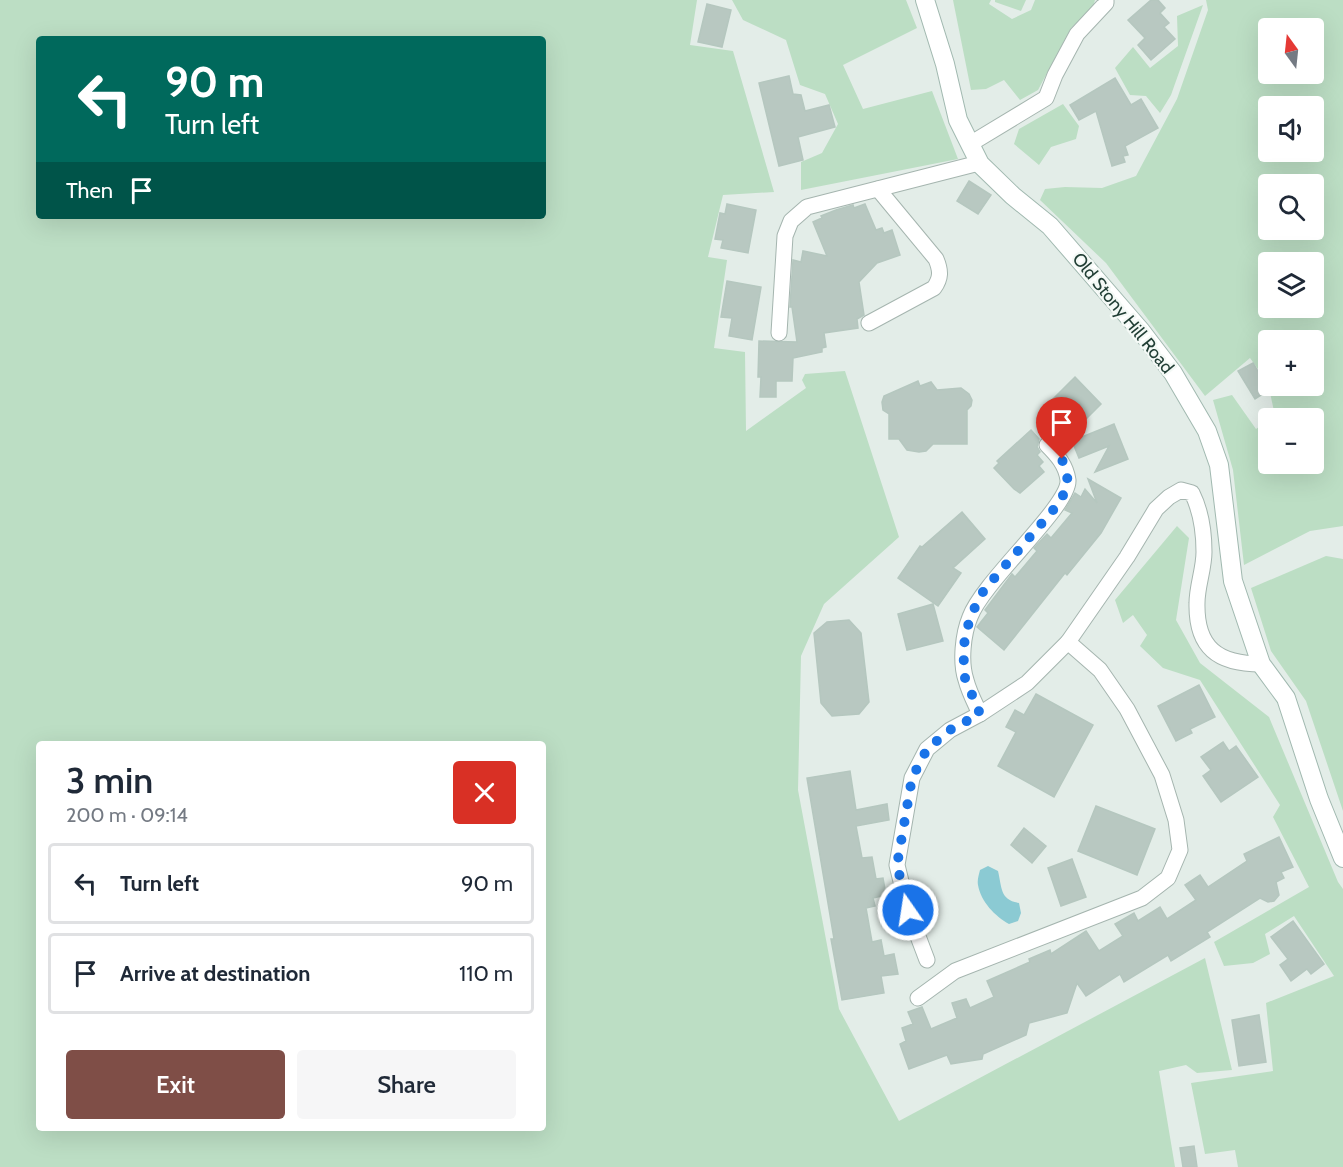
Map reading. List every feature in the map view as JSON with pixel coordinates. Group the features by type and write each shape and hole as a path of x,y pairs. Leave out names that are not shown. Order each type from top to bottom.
{"street":[{"name":"Old Stony Hill Road","path":"924,0 945,64 958,120 979,163 1013,196 1050,226 1141,331 1173,373 1208,431 1219,465 1233,581 1261,664 1286,698 1319,799 1343,858"},
{"path":"970,144 1046,98 1077,33 1106,3 1106,0"},
{"path":"779,333 785,236 791,222 807,207 979,163"},
{"path":"869,323 934,288 938,282 940,270 936,259 878,189"},
{"path":"980,714 965,678 963,649 970,617 984,590 1061,501 1068,481 1062,459 1047,445"},
{"path":"927,960 908,910 897,865 912,778 927,749 950,730 980,714 1027,683 1068,642 1127,557 1156,509 1181,490 1192,493 1202,524 1204,553 1197,603 1200,632 1212,651 1225,659 1240,664 1261,664"},
{"path":"918,998 955,971 1142,898 1168,878 1172,869 1180,850 1176,820 1162,775 1127,709 1100,670 1068,642"}],"green space":[{"path":"0,0 697,0 690,45 733,51 774,192 723,195 708,257 727,260 714,348 745,352 746,431 806,388 802,380 805,374 845,371 899,537 824,604 801,656 798,790 839,1009 899,1121 1205,958 1232,1070 1197,1073 1186,1065 1159,1071 1175,1167 0,1167"},
{"path":"732,0 906,0 917,28 843,65 863,109 932,91 958,159 801,190 801,162 822,153 838,124 825,94 800,85 786,40 743,20"},
{"path":"953,0 991,0 989,4 1012,19 1031,10 1035,0 1095,0 1093,7 1071,28 1038,90 1020,100 1004,80 986,89 971,90"},
{"path":"995,0 1026,0 1021,11 995,2"},
{"path":"1206,0 1343,0 1343,526 1310,531 1244,565 1233,470 1213,400 1232,395 1256,429 1258,428 1258,474 1324,474 1324,408 1273,408 1271,396 1324,396 1324,330 1258,330 1258,369 1250,358 1205,396 1106,263 1040,200 1045,189 1102,188 1136,176 1177,99 1208,10"},
{"path":"1203,5 1171,95 1160,113 1146,96 1130,95 1115,68 1133,47 1150,68 1178,46 1177,16"},
{"path":"1063,104 1079,126 1076,139 1051,147 1039,165 1014,144 1019,129"},
{"path":"1177,526 1189,538 1176,620 1200,663 1269,717 1338,882 1343,889 1343,1167 1238,1167 1235,1150 1205,1154 1191,1083 1273,1071 1266,1003 1334,976 1294,916 1265,934 1270,954 1253,963 1224,966 1214,942 1309,887 1273,817 1280,805 1200,680 1163,668 1140,646 1147,635 1133,615 1123,623 1115,600"},
{"path":"1326,556 1343,559 1343,811 1306,701 1271,651 1251,588"}],"water":[{"path":"988,866 998,871 1005,896 1019,903 1021,913 1018,921 1009,924 1004,921 989,908 982,897 978,877 980,870"}],"building":[{"path":"1151,0 1158,0 1165,8 1160,13 1169,23 1164,27 1175,39 1151,60 1138,45 1145,38 1128,20"},
{"path":"707,4 731,10 722,47 698,42"},
{"path":"789,76 793,94 801,95 805,111 829,105 835,127 798,137 803,160 779,166 759,83"},
{"path":"1115,78 1131,105 1141,99 1158,128 1125,146 1128,155 1123,156 1125,162 1112,166 1096,111 1079,120 1070,105"},
{"path":"969,181 991,195 978,214 957,201"},
{"path":"727,204 756,210 748,253 721,248 723,240 715,239 720,213 725,214"},
{"path":"865,204 876,230 882,228 884,233 892,230 900,255 877,263 859,282 864,315 857,319 858,328 824,333 826,347 822,348 822,352 793,358 792,381 776,381 776,397 760,397 759,341 797,342 792,307 790,307 793,260 801,262 803,251 827,256 813,222 836,210"},
{"path":"727,281 761,287 752,340 729,336 732,318 721,317"},
{"path":"1253,363 1258,371 1260,396 1255,399 1238,371"},
{"path":"1075,377 1101,404 1070,435 1062,416 1056,422 1043,409"},
{"path":"918,381 920,386 931,382 937,390 961,388 969,394 972,400 967,410 967,444 933,444 926,451 919,452 907,450 899,439 889,439 889,414 883,410 884,396"},
{"path":"1114,424 1128,459 1095,472 1109,446 1079,458 1072,441"},
{"path":"1031,430 1039,439 1037,447 1040,452 1037,455 1043,462 1039,466 1044,472 1020,493 994,468 999,463 997,461"},
{"path":"1088,479 1121,498 1101,533 1067,575 1065,573 1004,650 977,627 988,613 985,610 1012,574 1015,577 1037,551 1034,548 1047,534 1051,538 1072,513 1065,510 1075,493 1081,497 1085,489 1097,503"},
{"path":"962,512 985,539 953,568 961,573 938,606 898,578 920,546 922,547"},
{"path":"933,604 943,641 907,650 898,614"},
{"path":"849,620 861,633 869,702 859,714 832,716 821,703 814,633 827,622"},
{"path":"1199,685 1215,717 1190,729 1192,733 1176,741 1158,706"},
{"path":"1036,694 1093,725 1054,797 998,766 1016,732 1006,727 1015,710 1024,715"},
{"path":"1223,742 1229,751 1236,746 1258,777 1221,802 1203,776 1211,770 1201,757"},
{"path":"850,771 856,810 887,804 889,820 856,826 862,858 872,857 876,879 883,878 886,895 873,898 875,906 866,908 872,942 881,940 884,956 894,954 898,974 881,976 884,993 842,1000 807,778"},
{"path":"1096,806 1155,829 1137,875 1078,851"},
{"path":"1024,828 1046,846 1032,863 1011,845"},
{"path":"1279,837 1293,867 1281,872 1284,878 1276,882 1279,895 1274,901 1268,902 1260,898 1207,932 1210,937 1171,961 1168,955 1124,982 1120,974 1086,996 1077,983 1067,1013 1029,1023 1026,1035 983,1054 982,1059 951,1064 947,1055 909,1069 900,1044 906,1041 902,1028 913,1024 908,1012 922,1007 931,1029 957,1018 952,1003 966,999 970,1008 994,997 987,981 1030,962 1029,959 1050,950 1051,954 1086,931 1099,951 1123,936 1115,924 1134,913 1138,921 1160,907 1167,919 1196,900 1185,885 1200,875 1208,887 1247,861 1244,854"},
{"path":"1072,859 1086,897 1061,906 1048,868"},
{"path":"1293,921 1324,964 1311,974 1307,969 1291,981 1280,965 1288,959 1271,937"},
{"path":"1259,1015 1266,1062 1239,1066 1232,1020"},
{"path":"1194,1146 1197,1167 1183,1167 1180,1148"}],"route":[{"path":"908,910 897,865 912,778 927,749 950,730 980,714 965,678 963,649 970,617 984,590 1061,501 1068,481 1062,459"}]}
